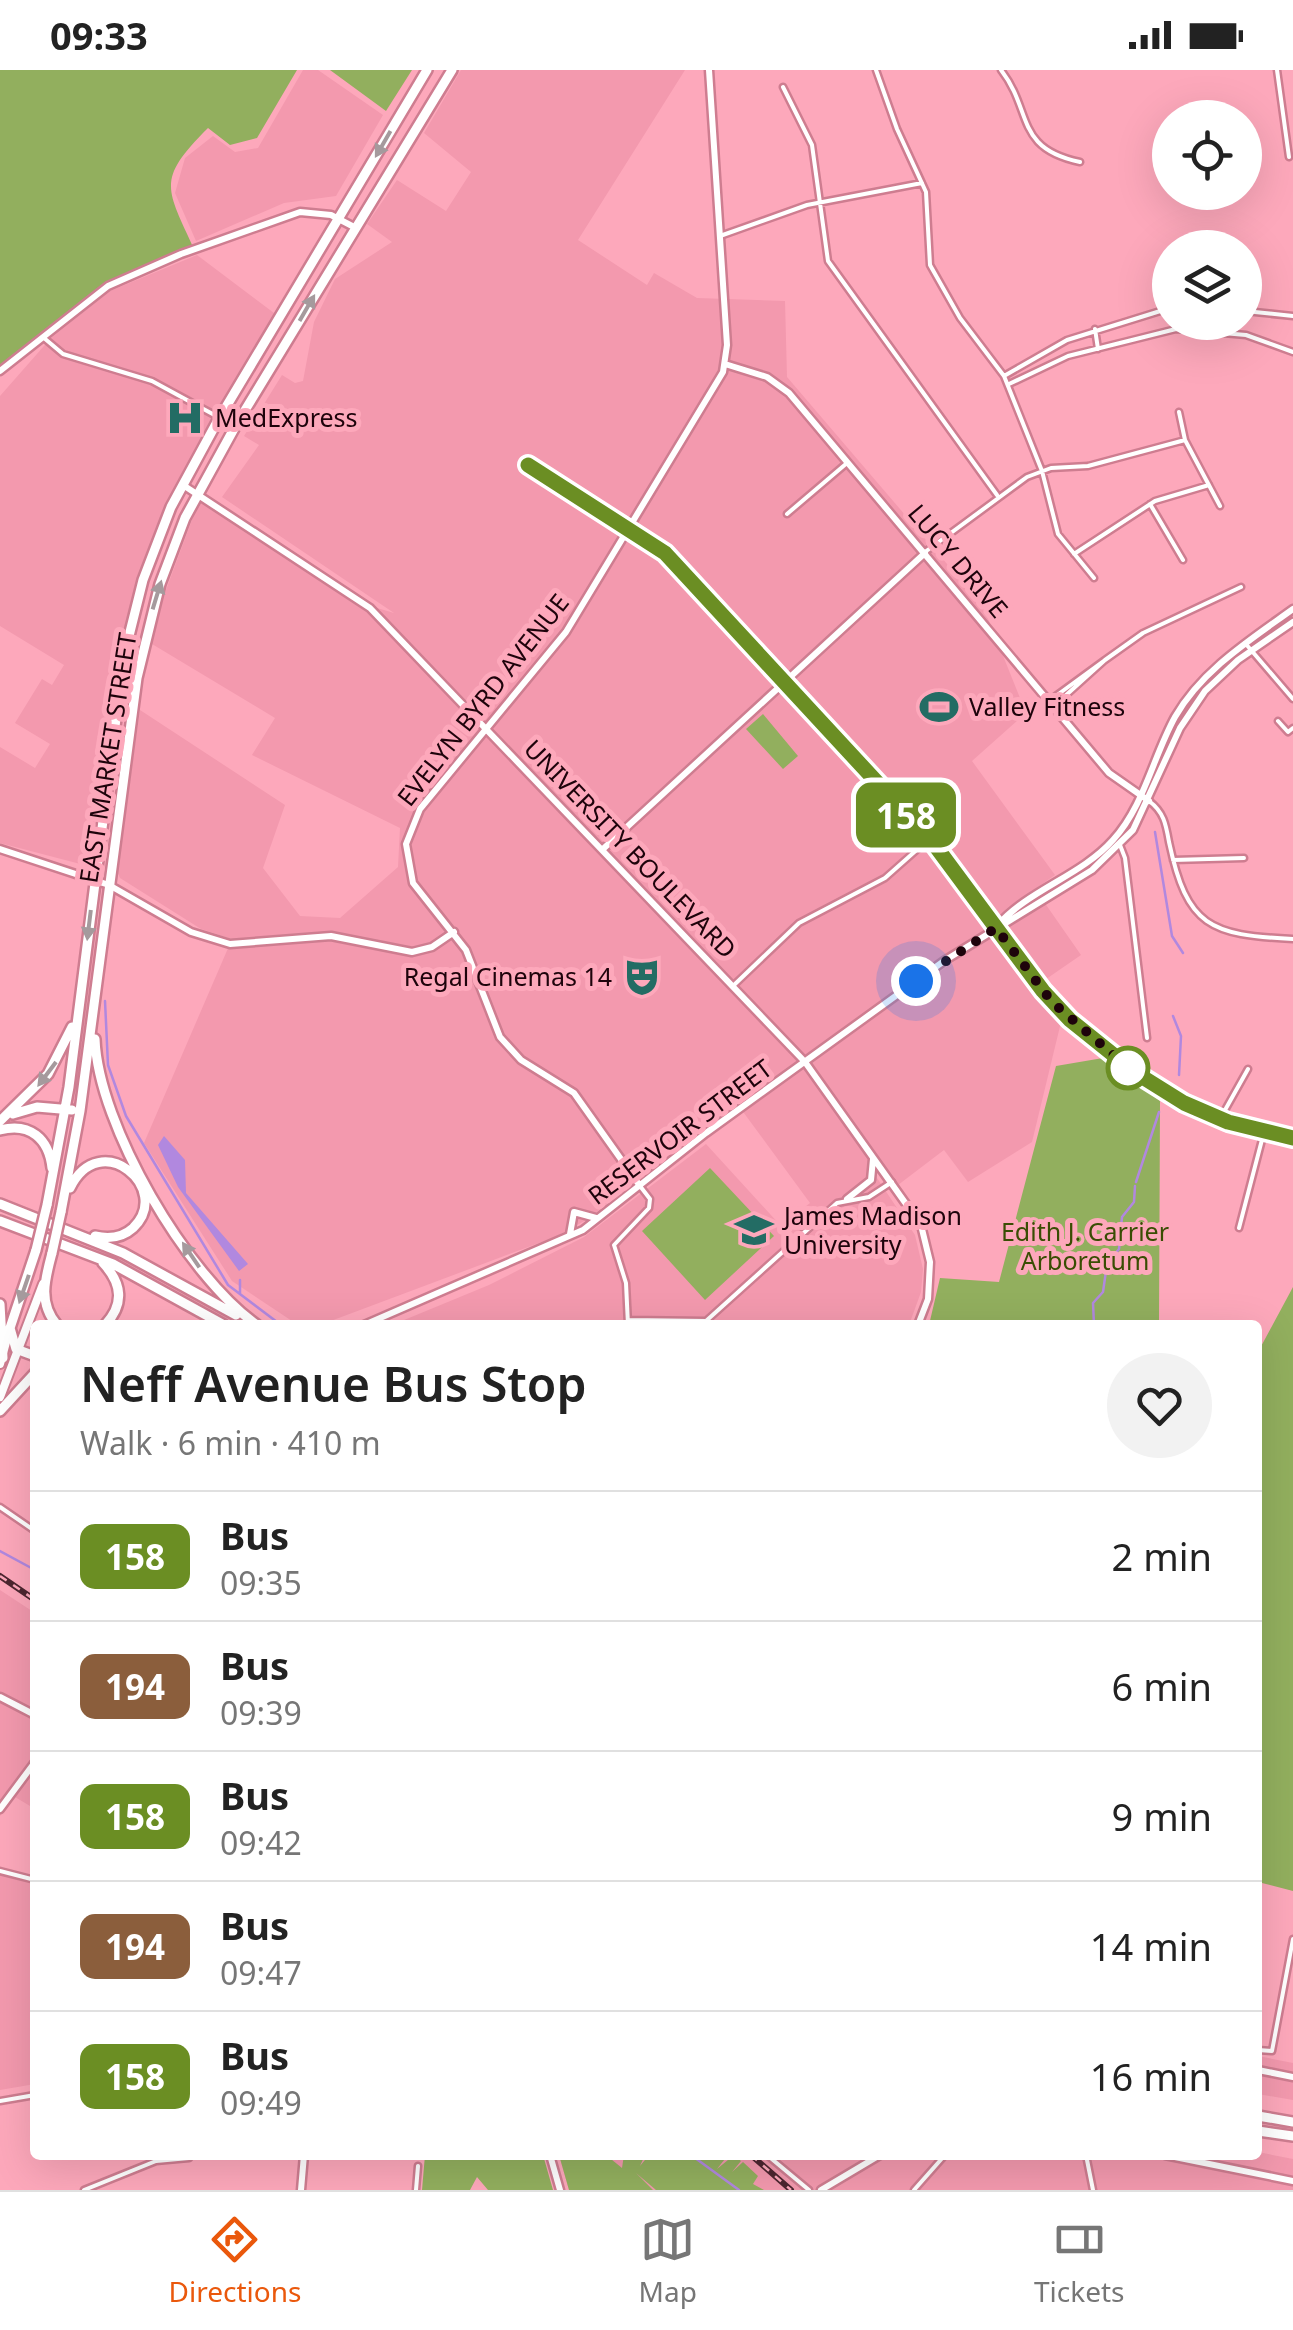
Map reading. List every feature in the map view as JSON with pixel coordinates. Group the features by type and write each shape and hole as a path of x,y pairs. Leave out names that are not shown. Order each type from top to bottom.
{"highway":[{"name":"EAST MARKET STREET","path":"10,1328 36,1250 66,1109 120,684 143,580 183,485 220,418 427,70"},
{"name":"EAST MARKET STREET","path":"44,1281 62,1212 80,1111 130,722 152,612 196,496 452,70"},
{"path":"263,382 261,365 297,292"},
{"path":"252,368 256,393"},
{"path":"120,684 121,713 130,722"},
{"path":"115,722 123,729 126,758"},
{"path":"95,1002 100,1080 119,1134 199,1268 248,1320"},
{"path":"3,1118 48,1074 77,1016"},
{"path":"3,1118 37,1108 80,1111"},
{"path":"0,1130 18,1127 38,1135 48,1150 54,1176"},
{"path":"64,1200 84,1169 104,1162 128,1169 143,1190 142,1214 129,1231 108,1238 73,1231"},
{"path":"3,1204 161,1272 245,1320"},
{"path":"0,1221 92,1256 214,1320"},
{"path":"92,1256 112,1273 120,1292 118,1309 109,1320"},
{"path":"44,1281 44,1305 54,1320"},
{"path":"0,1304 1,1361"},
{"path":"10,1328 19,1352 30,1355"},
{"path":"0,1411 30,1378"},
{"path":"1262,2114 1293,2118"},
{"path":"1262,2131 1293,2137"}],"main road":[{"name":"EAST MARKET STREET","path":"30,1320 44,1281"},
{"name":"EAST MARKET STREET","path":"0,1397 30,1321"},
{"name":"EAST MARKET STREET","path":"1,1361 10,1328"}],"street":[{"path":"709,70 725,364"},
{"path":"876,70 896,129 924,182 930,265 960,318 1009,384 1042,471 1058,534 1094,578"},
{"path":"1001,70 1030,136 1052,153 1080,162"},
{"path":"1277,70 1289,157"},
{"path":"783,86 811,141 822,241 831,265 997,495"},
{"path":"1282,111 1293,107"},
{"path":"720,236 819,203 924,182"},
{"path":"0,371 108,286 183,253 284,216 314,212 356,228"},
{"path":"1262,312 1293,316"},
{"path":"1004,376 1048,349 1095,329 1152,313"},
{"path":"1009,384 1061,358 1188,328 1246,335 1293,352"},
{"path":"1095,329 1098,349"},
{"path":"43,336 59,352 144,377 220,418"},
{"name":"LUCY DRIVE","path":"725,364 767,377 782,387 1109,773 1150,801"},
{"name":"EVELYN BYRD AVENUE","path":"640,1186 574,1093 521,1060 503,1040 470,958 454,932 413,884 406,863 406,840 419,811 560,640 725,364"},
{"path":"1180,412 1185,440 1220,506"},
{"path":"603,848 924,552 997,495 1042,471 1088,466 1185,440"},
{"path":"787,514 848,463"},
{"path":"528,465 665,553 929,839 1070,1020 1159,1089 1220,1119 1293,1138"},
{"name":"UNIVERSITY BOULEVARD","path":"183,485 370,608 805,1062 914,1213 927,1243 928,1299 920,1320"},
{"path":"1074,554 1150,504 1209,485"},
{"path":"1150,504 1182,560"},
{"path":"1052,704 1142,633 1242,587"},
{"name":"RESERVOIR STREET","path":"996,928 1006,916 1101,852 1124,826 1192,692 1293,610"},
{"name":"RESERVOIR STREET","path":"376,1320 562,1241 607,1213 805,1062 996,928 1085,875 1120,846 1150,801 1189,712 1248,647 1293,622"},
{"path":"1248,647 1293,700"},
{"path":"1278,720 1288,732 1293,728"},
{"path":"1150,801 1164,818 1184,898 1209,923 1242,936 1293,940"},
{"path":"733,986 799,923 886,878 929,839"},
{"path":"1120,846 1125,858 1147,1038"},
{"path":"0,849 109,885 191,932 230,944 331,936 408,952 432,947 454,932"},
{"path":"1173,860 1244,858"},
{"path":"1220,1119 1248,1070"},
{"path":"1239,1228 1264,1132"},
{"path":"707,1320 834,1206 871,1180 873,1158"},
{"path":"847,1199 870,1197 892,1182"},
{"path":"628,1320 626,1283 614,1244 649,1208 650,1200 640,1186"},
{"path":"562,1241 574,1228 574,1212 591,1219 607,1213"},
{"path":"0,1507 30,1528"},
{"path":"0,1697 30,1712"},
{"path":"0,1809 30,1769"},
{"path":"0,1870 30,1879"},
{"path":"1262,2050 1272,2051 1293,1939"},
{"path":"1287,1975 1293,1980"},
{"path":"1262,2071 1293,2077"},
{"path":"0,2101 30,2096"},
{"path":"84,2190 167,2160"},
{"path":"300,2190 303,2160"},
{"path":"551,2160 560,2190"},
{"path":"772,2160 810,2190"},
{"path":"821,2190 872,2160"},
{"path":"914,2190 941,2160"},
{"path":"1087,2160 1093,2190"},
{"path":"1190,2160 1293,2181"},
{"path":"416,2190 418,2166"}],"shaded area":[{"path":"303,70 318,70 383,115 336,196 284,203 196,241 175,193 185,158 213,136 235,152 258,148"},
{"path":"461,70 685,70 578,240 647,285 654,273 697,298 785,301 787,377 983,606 1026,713 972,761 1055,875 1035,889 1081,955 1036,986 1062,1018 1032,1142 968,1182 944,1150 898,1185 808,1064 992,935 1008,952 993,932 689,1135 588,1219 555,1237 333,1320 290,1320 232,1281 144,1143 232,939 201,929 120,878 117,871 140,710 285,805 263,868 300,916 340,918 398,867 400,828 252,755 275,718 147,641 199,501 350,600 394,613 222,497 259,445 244,436 282,375 295,383 303,381 314,322 335,279 392,242 367,224 397,180 446,211 471,172 424,133"},
{"path":"197,255 278,316 164,510 143,563 113,694 88,866 0,843 0,747 35,768 50,744 15,723 42,679 52,685 64,665 0,626 0,396 51,338 110,291"},
{"name":"James Madison University","path":"805,1066 872,1159 867,1163 915,1235 923,1269 921,1292 911,1320 404,1320 489,1285 584,1237 706,1144 781,1226 810,1203 741,1109"},
{"path":"164,1136 185,1160 186,1193 248,1264 239,1271 178,1187 158,1145"},
{"path":"0,1590 30,1610 30,1806 15,1797 0,1816"},
{"path":"0,1867 30,1881 30,2085 0,2090"},
{"path":"1262,2057 1293,2063 1293,2100 1262,2095"},
{"path":"1262,2153 1293,2159 1293,2190 569,2190 560,2160 1262,2160"}],"green space":[{"path":"0,70 297,70 257,138 230,145 208,128 180,160 173,173 172,197 194,249 103,284 0,367"},
{"path":"330,70 412,70 386,111"},
{"path":"763,714 798,756 783,769 746,729"},
{"name":"Edith J. Carrier Arboretum","path":"1103,1058 1160,1101 1159,1320 930,1320 940,1278 999,1282 1056,1066"},
{"path":"710,1168 774,1236 705,1300 642,1231"},
{"path":"1293,1287 1293,1891 1262,1883 1262,1345"},
{"path":"425,2160 544,2160 553,2190 488,2190 477,2177 470,2190 422,2190"},
{"path":"560,2160 612,2160 622,2168 623,2160 643,2160 640,2166 645,2160 724,2160 717,2169 728,2160 740,2160 732,2172 743,2162 758,2176 753,2184 764,2190 656,2190 636,2173 653,2190 569,2190"}],"waterway":[{"path":"1155,832 1172,936 1183,953"},
{"path":"105,1001 108,1065 126,1116 228,1285 274,1320"},
{"path":"1173,1016 1181,1036 1179,1075"},
{"path":"1136,1182 1159,1112"},
{"path":"1094,1320 1093,1303 1103,1292 1107,1264 1119,1249 1122,1217 1134,1202 1135,1186"},
{"path":"240,1280 240,1293"},
{"path":"0,1551 30,1567"},
{"path":"698,2160 739,2190"}],"railway":[{"path":"0,1576 30,1597"},
{"path":"757,2160 791,2190"}],"bus line":[{"name":"158","path":"528,465 665,553 934,844 1043,991 1070,1020 1136,1073 1184,1103 1228,1122 1293,1138"}],"place":[{"name":"MedExpress","path":"185,418"},
{"name":"Valley Fitness","path":"939,707"},
{"name":"Regal Cinemas 14","path":"642,977"},
{"name":"James Madison University","path":"754,1230"}],"route":[{"path":"916,981 996,928 1052,1002 1132,1071 1128,1068"}]}
